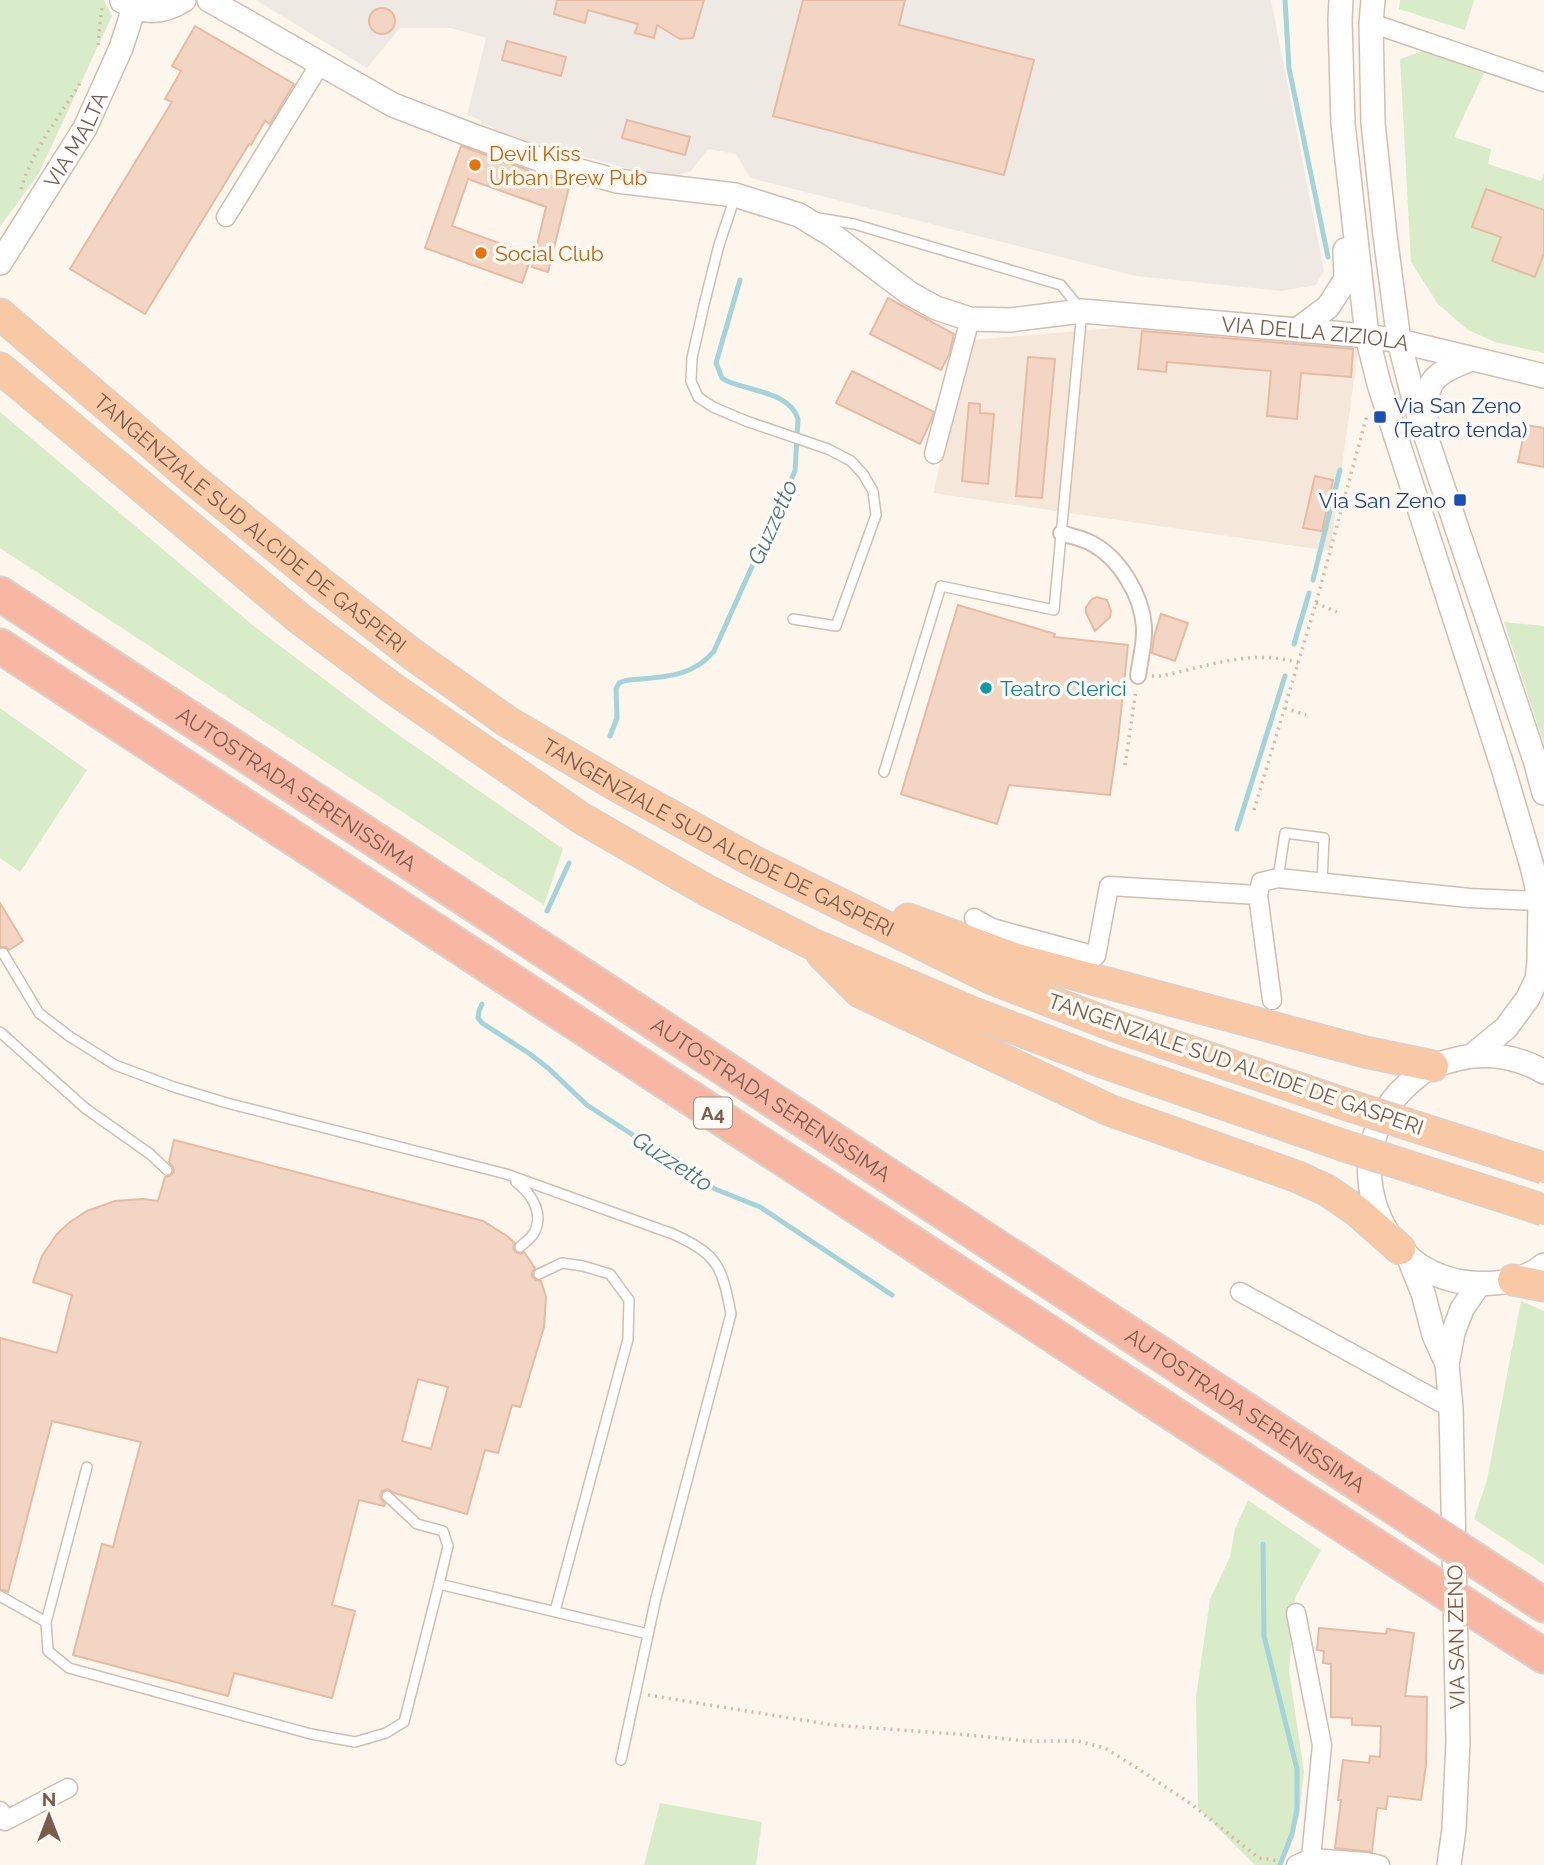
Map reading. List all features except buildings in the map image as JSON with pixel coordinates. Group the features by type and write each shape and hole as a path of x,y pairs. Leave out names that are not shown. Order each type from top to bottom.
{"highway":[{"name":"TANGENZIALE SUD ALCIDE DE GASPERI","path":"0,314 194,480 412,654 497,714 619,787 753,860 990,978 1115,1026 1544,1168"},
{"name":"TANGENZIALE SUD ALCIDE DE GASPERI","path":"0,368 300,619 412,702 581,818 706,890 812,944 971,1012 1102,1062 1342,1145 1544,1210"},
{"name":"AUTOSTRADA SERENISSIMA","path":"0,594 1544,1605"},
{"name":"AUTOSTRADA SERENISSIMA","path":"0,646 1544,1656"},
{"path":"812,890 850,898 1017,959 1365,1052 1433,1066"},
{"path":"812,944 860,992 1109,1110 1298,1177 1328,1191 1404,1253"},
{"path":"1513,1280 1544,1286"}],"street":[{"name":"VIA MALTA","path":"0,263 85,128 121,48 127,4 146,11 159,11 184,0"},
{"name":"VIA DELLA ZIZIOLA","path":"208,0 393,105 471,135 544,161 617,181 735,195 799,215 835,237 909,293 936,308 970,319 1010,320 1082,310 1367,336 1399,341 1544,376"},
{"path":"1373,0 1373,123 1399,341 1415,404 1544,793"},
{"name":"VIA SAN ZENO","path":"1371,23 1340,10 1343,124 1367,336 1379,384 1503,768 1540,901 1537,979 1528,998 1506,1028 1473,1055"},
{"path":"1371,23 1544,82"},
{"path":"226,217 320,64"},
{"path":"1297,330 1328,307 1346,279 1340,198 1348,168"},
{"path":"934,454 970,319"},
{"path":"1426,437 1426,402 1431,383 1445,370 1471,359"},
{"path":"1061,533 1092,543 1115,561 1129,582 1140,604 1144,629 1138,676"},
{"path":"1272,1000 1258,895 1261,881 1278,878 1469,898 1540,901"},
{"path":"974,918 992,928 1096,956 1109,886 1258,895"},
{"name":"VIA SAN ZENO","path":"1447,1364 1434,1335 1423,1293 1404,1253 1385,1229 1374,1204 1368,1171 1370,1150 1386,1108 1412,1079 1433,1066 1473,1055 1511,1058 1544,1072"},
{"name":"VIA SAN ZENO","path":"1404,1253 1427,1270 1451,1280 1479,1284 1513,1280 1537,1271 1544,1265"},
{"name":"VIA SAN ZENO","path":"1449,1865 1455,1815 1458,1741 1451,1408 1447,1364 1453,1334 1462,1309 1479,1284"},
{"path":"1240,1292 1451,1408"},
{"path":"1296,1612 1322,1745 1301,1862 1380,1865"},
{"path":"0,1811 5,1821 68,1788"}],"lane":[{"path":"735,195 719,245 692,358 691,381 698,397 713,407 828,449 851,461 873,491 876,515 836,626 793,619"},
{"name":"VIA DELLA ZIZIOLA","path":"799,215 854,224 1061,285 1082,310"},
{"path":"884,772 941,586 1054,610 1082,310"},
{"path":"1278,878 1285,833 1324,838 1322,883"},
{"path":"4,953 39,1013 69,1037 115,1065 227,1103 506,1174 673,1234 697,1245 712,1258 724,1278 731,1314 656,1598 621,1760"},
{"path":"0,1032 85,1108 150,1154 167,1170"},
{"path":"506,1174 528,1190 536,1206 538,1221 535,1233 520,1247"},
{"path":"538,1274 562,1263 583,1266 610,1275 629,1300 628,1339 555,1611"},
{"path":"87,1467 46,1622 48,1651 69,1668 311,1734 355,1742 386,1733 404,1722 448,1546 443,1531 417,1524 387,1496"},
{"path":"439,1584 648,1634"},
{"path":"0,1597 46,1622"}],"path":[{"path":"97,54 102,0"},
{"path":"19,195 35,155 83,79"},
{"path":"1254,810 1316,603 1366,418 1379,384"},
{"path":"1316,603 1337,612"},
{"path":"1125,765 1138,676 1161,676 1260,657 1280,658 1298,663"},
{"path":"1285,708 1306,715"},
{"path":"635,1693 833,1725 1024,1741 1078,1741 1105,1748 1137,1768 1191,1804 1259,1858 1301,1862"}],"shaded area":[{"path":"256,0 1271,0 1324,271 1316,285 1281,291 1136,276 750,178 736,154 708,149 691,171 677,176 649,174 493,133 494,128 467,115 486,38 451,28 400,28 367,68"},
{"path":"1139,326 1359,345 1330,551 933,493 971,340"}],"green space":[{"path":"0,0 104,0 112,16 39,173 0,227"},
{"path":"1400,0 1474,0 1465,30 1399,9"},
{"path":"1423,51 1484,73 1454,137 1491,149 1488,164 1541,181 1544,174 1544,353 1495,342 1468,330 1438,304 1411,262 1400,59"},
{"path":"0,412 255,627 390,729 563,849 544,905 0,548"},
{"path":"1504,622 1544,626 1544,744"},
{"path":"0,708 87,770 20,872 0,858"},
{"path":"1521,1301 1544,1311 1544,1565 1474,1519 1487,1480"},
{"path":"1248,1500 1321,1550 1295,1598 1289,1671 1304,1772 1299,1816 1278,1865 1255,1865 1198,1808 1196,1697 1210,1599 1230,1557 1235,1529"},
{"path":"660,1803 762,1822 756,1865 644,1865"}],"waterway":[{"path":"1285,0 1289,68 1328,257"},
{"name":"Guzzetto","path":"610,736 617,718 616,689 619,683 681,673 699,665 714,651 795,471 798,419 794,410 778,398 722,378 716,363 740,280"},
{"path":"1313,580 1340,470"},
{"path":"1294,644 1309,593"},
{"path":"1237,829 1285,676"},
{"name":"Guzzetto","path":"547,911 569,863"},
{"name":"Guzzetto","path":"482,1004 478,1018 482,1023 548,1068 587,1105 715,1189 760,1207 892,1295"},
{"path":"1263,1544 1264,1636 1297,1769 1297,1809 1292,1834 1280,1865"}],"place":[{"name":"Devil Kiss Urban Brew Pub","path":"475,165"},
{"name":"Social Club","path":"481,253"},
{"name":"Via San Zeno (Teatro tenda)","path":"1380,417"},
{"name":"Via San Zeno","path":"1460,500"},
{"name":"Teatro Clerici","path":"986,688"}]}
